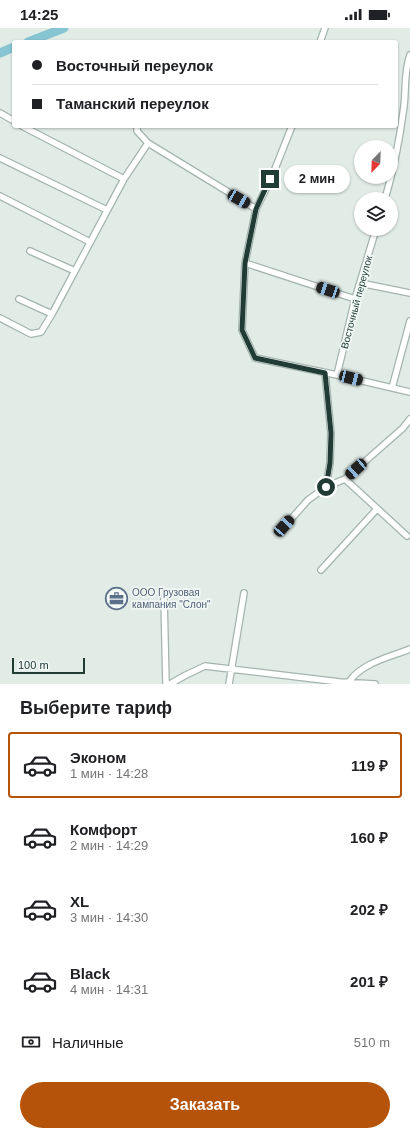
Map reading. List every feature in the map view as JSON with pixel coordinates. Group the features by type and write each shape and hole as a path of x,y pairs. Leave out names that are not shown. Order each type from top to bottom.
{"street":[{"path":"321,40 326,28"},
{"path":"387,192 393,173 404,108 407,64 410,55"},
{"path":"0,112 12,120"},
{"path":"26,128 124,179"},
{"path":"137,128 137,131 148,143 256,209"},
{"path":"291,128 256,209 245,263 242,330 255,358 410,392"},
{"path":"0,318 31,334 41,332 75,272 124,179 148,143"},
{"path":"0,158 107,210"},
{"path":"0,196 90,242"},
{"name":"Восточный переулок","path":"337,375 360,283 374,236"},
{"path":"30,251 75,272"},
{"path":"245,263 356,299"},
{"path":"360,283 410,293"},
{"path":"19,299 52,314"},
{"path":"392,388 410,321"},
{"path":"325,373 331,433 330,463 326,487"},
{"path":"284,526 308,500 326,487 345,479 403,428 410,420"},
{"path":"345,479 407,536"},
{"path":"322,570 377,509"},
{"path":"229,684 244,593"},
{"path":"164,598 166,684"},
{"path":"345,683 362,668 410,649"},
{"path":"170,684 205,666 345,683 375,684"}],"waterway":[{"path":"33,40 64,28"},
{"path":"0,53 12,48"}],"place":[{"name":"ООО Грузовая кампания \"Слон\"","path":"116,598"}],"route":[{"path":"270,179 256,209 245,263 242,330 255,358 325,373 331,433 330,463 326,487"}]}
